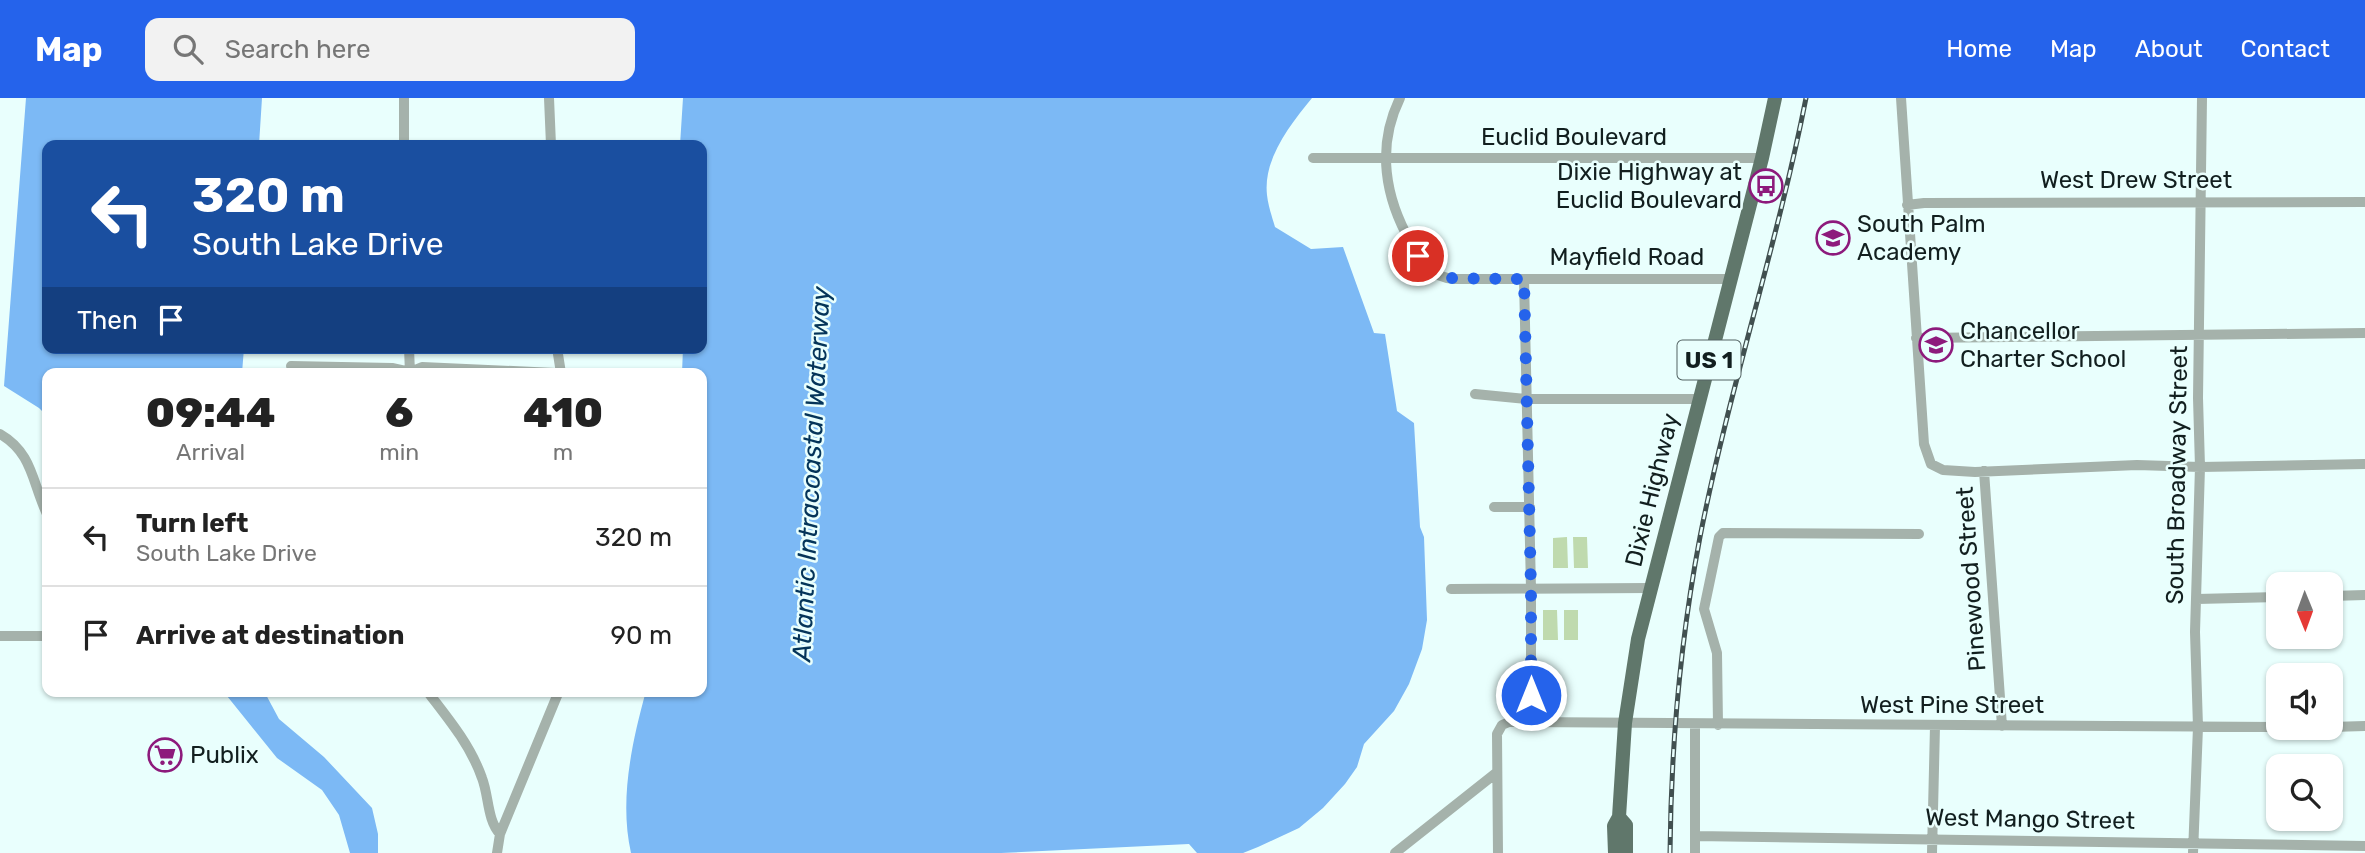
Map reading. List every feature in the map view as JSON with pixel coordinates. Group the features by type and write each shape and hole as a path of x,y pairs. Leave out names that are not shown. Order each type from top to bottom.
{"main road":[{"name":"Dixie Highway","path":"1615,853 1614,826 1619,817 1625,723 1638,639 1762,158 1775,98"},
{"name":"Dixie Highway","path":"1619,817 1626,825 1626,853"}],"street":[{"path":"404,98 404,140"},
{"path":"549,98 551,140"},
{"path":"1386,158 1387,134 1400,98"},
{"path":"1901,98 1924,443 1931,464 1943,470 1984,471 2137,465 2200,467 2365,464"},
{"name":"South Broadway Street","path":"2193,848 2198,727 2195,632 2200,467 2202,98"},
{"name":"Euclid Boulevard","path":"1313,158 1762,158"},
{"name":"Mayfield Road","path":"1386,158 1389,194 1398,220 1418,256 1435,275 1454,279 1730,279"},
{"name":"West Drew Street","path":"1907,205 2201,200 2365,202"},
{"path":"1524,279 1530,508 1531,722"},
{"path":"1916,338 2365,333"},
{"path":"291,366 392,368"},
{"path":"420,368 444,368"},
{"path":"1475,394 1527,398 1699,398"},
{"path":"0,433 28,459 42,500"},
{"name":"Pinewood Street","path":"1984,471 2002,726"},
{"path":"1494,507 1530,508"},
{"path":"1718,724 1717,653 1704,609 1719,537 1723,533 1919,534"},
{"path":"1451,589 1650,588"},
{"path":"2343,596 2365,595"},
{"path":"2197,600 2266,597"},
{"path":"0,636 42,636"},
{"path":"432,697 474,758 483,779 494,828 500,834"},
{"path":"497,853 500,834 557,697"},
{"name":"West Pine Street","path":"1496,773 1497,734 1502,725 1509,722 2266,727"},
{"path":"1695,724 1695,853"},
{"path":"1932,853 1935,726"},
{"path":"2343,727 2365,726"},
{"path":"1395,853 1496,773"},
{"path":"1496,773 1498,853"},
{"name":"West Mango Street","path":"1695,836 1932,839 2193,848 2365,846"}],"green space":[{"path":"1567,537 1568,568 1553,568 1553,538"},
{"path":"1573,537 1587,537 1588,568 1574,568"},
{"path":"1543,610 1557,610 1558,640 1543,640"},
{"path":"1564,610 1578,610 1578,640 1564,640"}],"water":[{"path":"26,98 262,98 259,140 42,140 42,354 244,354 242,368 42,368 42,411 4,386"},
{"name":"Atlantic Intracoastal Waterway","path":"683,98 1312,98 1287,131 1274,156 1267,182 1268,203 1275,227 1311,249 1343,247 1374,333 1385,334 1397,411 1414,423 1420,527 1424,537 1427,620 1422,649 1409,684 1394,711 1364,744 1357,767 1323,808 1299,828 1243,853 1197,853 1189,844 1001,853 631,853 626,812 627,792 632,751 644,697 707,697 707,368 682,368 683,354 707,354 707,140 680,140"},
{"path":"228,697 267,697 279,719 324,757 372,808 378,834 378,853 350,853 339,815 322,790 277,758"}],"railway":[{"path":"1670,853 1678,694 1700,537 1806,98"}],"place":[{"name":"Dixie Highway at Euclid Boulevard","path":"1766,186"},
{"name":"South Palm Academy","path":"1833,238"},
{"name":"Chancellor Charter School","path":"1936,345"},
{"name":"Publix","path":"165,755"}],"route":[{"path":"1418,256 1426,267 1442,278 1524,279 1531,695"}]}
